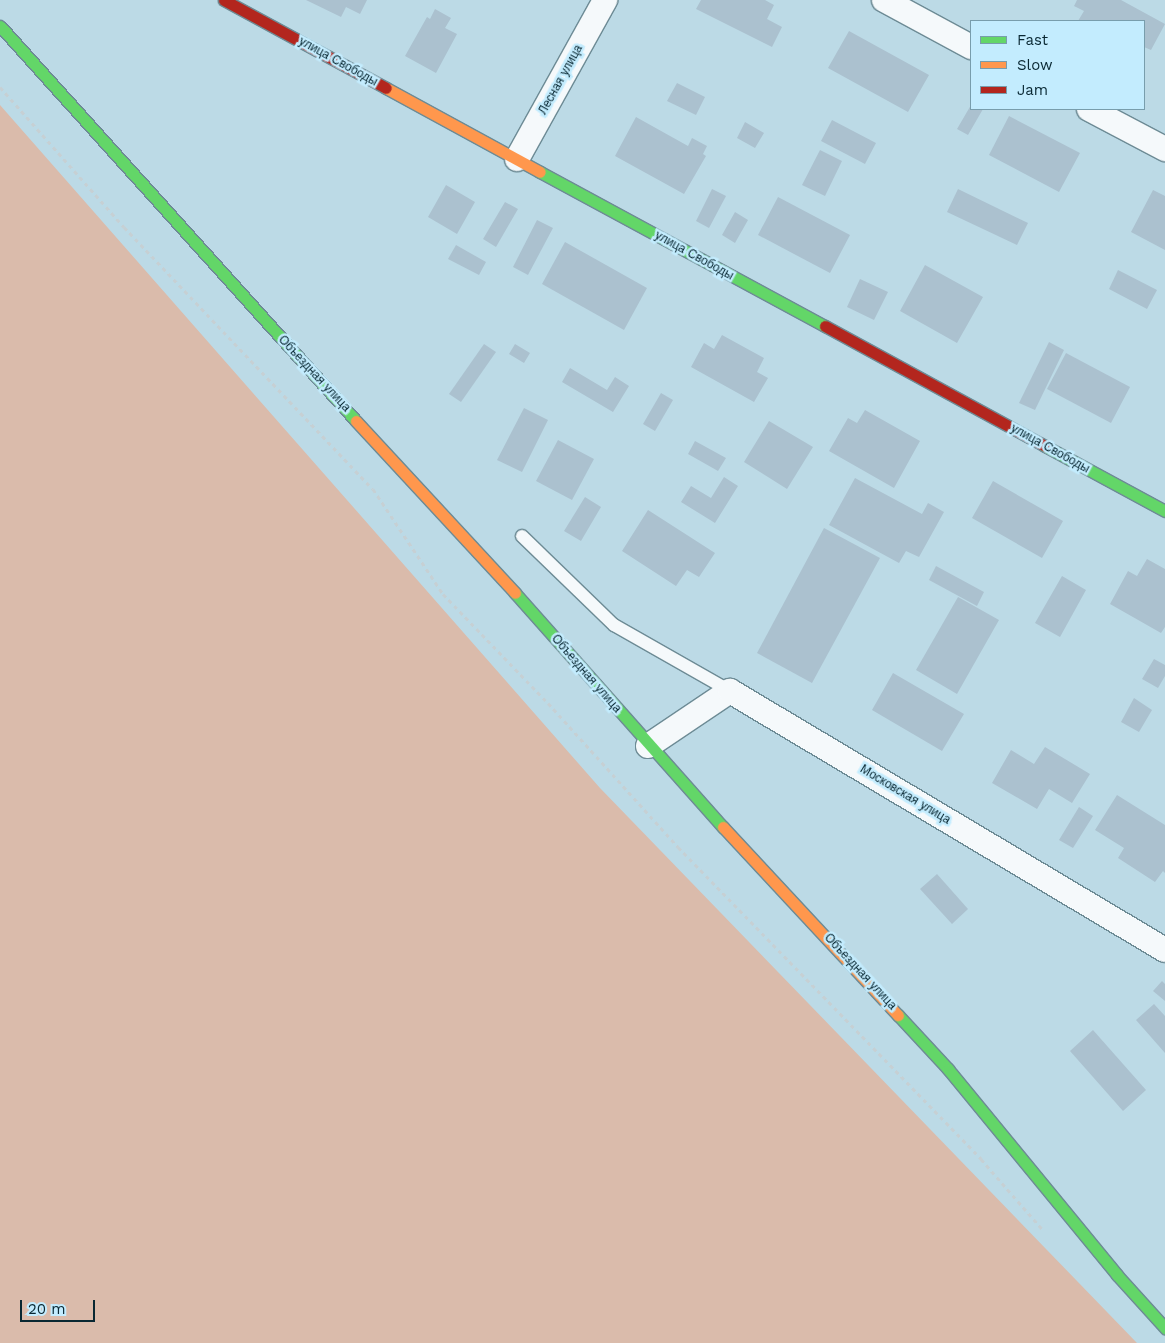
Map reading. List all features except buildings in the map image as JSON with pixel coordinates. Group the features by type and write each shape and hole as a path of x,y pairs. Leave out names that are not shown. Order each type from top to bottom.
{"street":[{"name":"улица Свободы","path":"224,0 1165,511"},
{"name":"Лесная улица","path":"517,160 605,0"},
{"path":"884,0 970,45"},
{"name":"Объездная улица","path":"0,26 284,343 494,570 648,746 948,1069 1117,1275 1165,1328"},
{"path":"1091,110 1165,149"},
{"path":"648,746 730,691"},
{"name":"Московская улица","path":"730,691 1165,950"}],"lane":[{"path":"522,536 614,625 730,691"}],"path":[{"path":"0,87 124,227 373,489 443,594 548,703 678,847 981,1159 1050,1238"}],"shaded area":[{"path":"0,105 600,788 1137,1343 0,1343"}],"traffic: fast":[{"path":"0,26 356,421"},
{"path":"540,172 825,326"},
{"path":"1045,446 1165,511"},
{"path":"515,593 723,827"},
{"path":"898,1015 948,1069 1117,1275 1165,1328"}],"traffic: slow":[{"path":"386,88 540,172"},
{"path":"356,421 515,593"},
{"path":"723,827 898,1015"}],"traffic: jam":[{"path":"224,0 386,88"},
{"path":"825,326 1045,446"}]}
